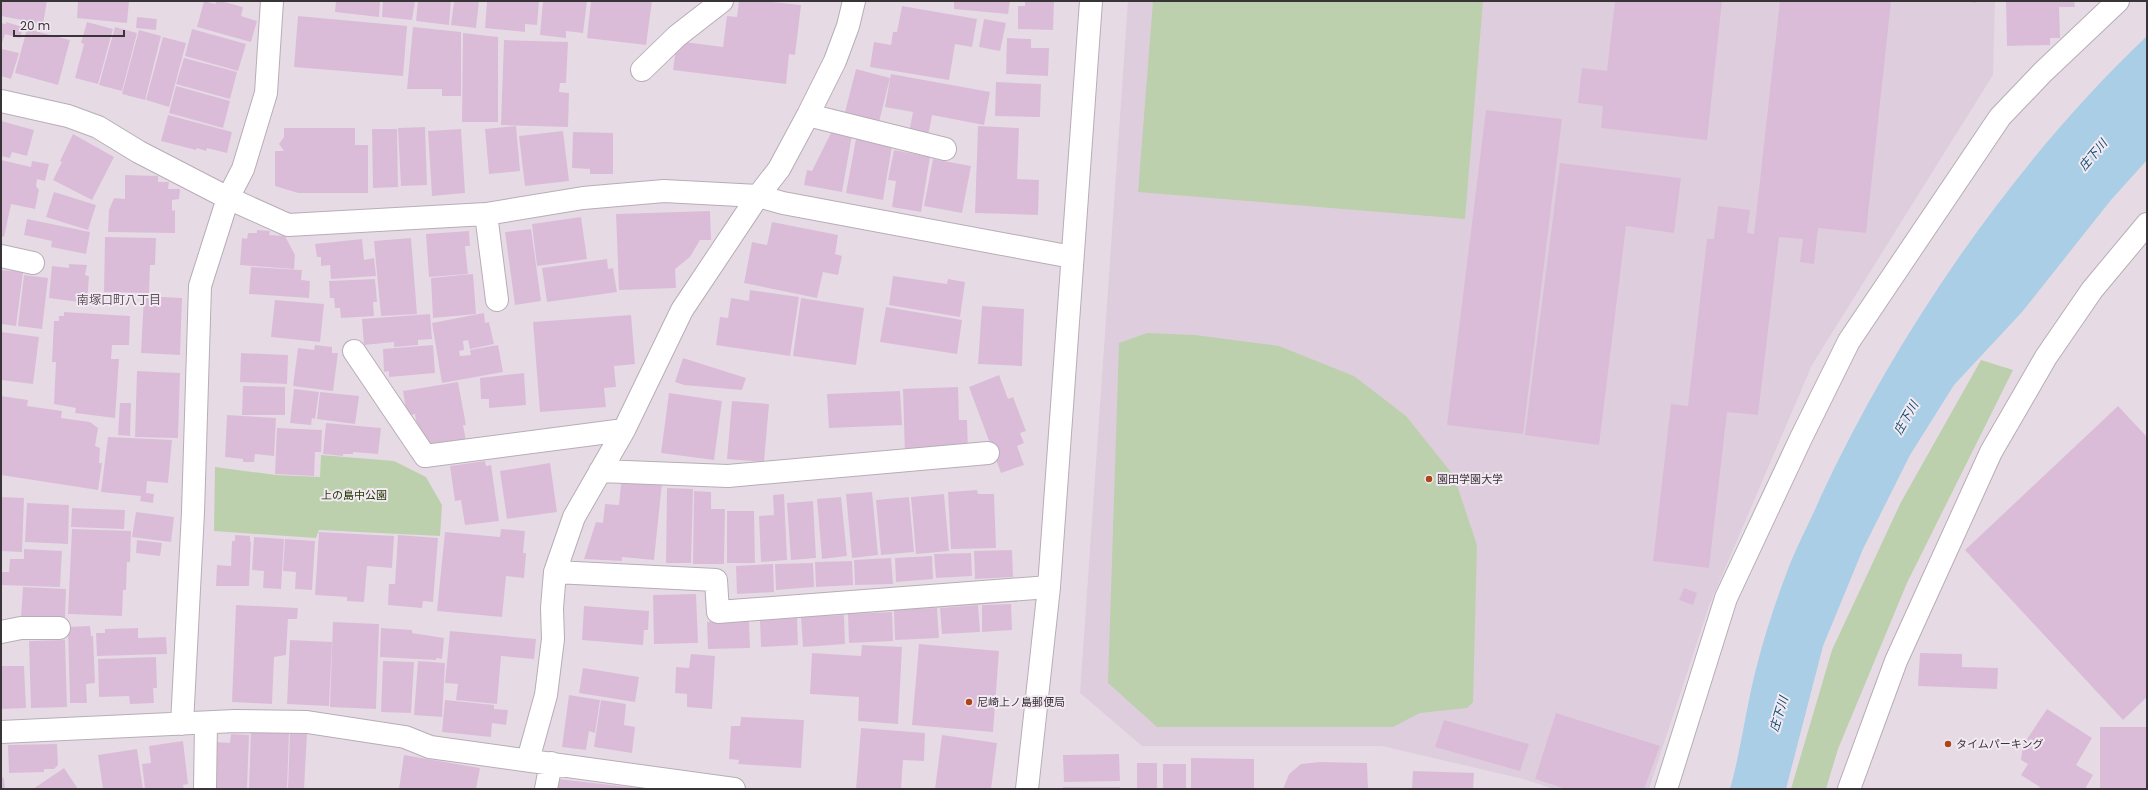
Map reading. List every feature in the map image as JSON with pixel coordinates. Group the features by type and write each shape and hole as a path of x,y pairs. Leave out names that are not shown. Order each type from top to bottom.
{"street":[{"path":"182,724 193,512 200,286 228,198 243,168 266,93 272,1"},
{"path":"642,70 677,36 722,1"},
{"path":"528,760 546,695 553,639 552,608 555,572 574,517 624,430 682,310 758,196 779,169 835,61 848,26 854,1"},
{"path":"1027,789 1049,586 1091,1"},
{"path":"1666,789 1726,598 1801,438 1849,341 2000,116 2043,72 2118,1"},
{"path":"1,101 68,116 98,127 139,152 228,198 288,225 486,214 583,198 664,191 758,196 783,204 1072,257"},
{"path":"808,115 945,149"},
{"path":"486,214 498,300"},
{"path":"1849,789 1896,661 1991,452 2046,357 2092,290 2147,224"},
{"path":"1,256 33,263"},
{"path":"354,351 425,456 624,430"},
{"path":"600,471 728,476 988,453"},
{"path":"555,572 716,580 718,612 1049,586"},
{"path":"1,632 21,628 59,628"},
{"path":"1,732 235,721 307,722 405,737 430,747 734,789"},
{"path":"205,789 206,723"},
{"path":"546,789 551,763"}],"shaded area":[{"name":"園田学園大学","path":"1128,1 1995,1 1993,75 1812,365 1709,606 1649,789 1554,789 1523,779 1382,746 1142,746 1080,693"}],"green space":[{"path":"1153,1 1483,1 1465,219 1138,192"},
{"path":"1147,333 1195,335 1279,346 1354,376 1406,416 1454,476 1477,545 1473,702 1467,708 1420,713 1393,727 1157,727 1108,683 1119,343"},
{"path":"1981,360 2013,370 1907,583 1838,749 1826,789 1791,789 1832,650 1901,502"},
{"name":"上の島中公園","path":"321,455 394,461 426,477 442,505 440,536 319,530 316,538 214,531 215,467 276,475 320,477"}],"water":[{"name":"庄下川","path":"2147,36 2147,160 2111,200 2022,312 1954,385 1910,455 1863,549 1823,646 1786,789 1730,789 1756,669 1774,608 1795,553 1821,496 1852,434 1886,372 1923,311 1963,251 2006,193 2051,138 2098,85"}],"building":[{"path":"1,1 47,1 43,24 1,16"},
{"path":"78,1 129,1 127,23 77,18"},
{"path":"204,1 215,4 217,1 220,1 243,7 241,16 257,21 251,42 197,27"},
{"path":"336,1 380,1 379,17 335,12"},
{"path":"383,1 415,1 412,20 382,17"},
{"path":"418,1 451,1 449,25 416,21"},
{"path":"454,1 479,1 476,28 451,25"},
{"path":"487,1 539,1 537,25 525,24 525,32 485,28"},
{"path":"543,1 587,1 583,33 566,31 566,38 540,35"},
{"path":"591,1 652,1 646,45 587,38"},
{"path":"739,1 763,1 801,5 795,55 789,54 786,84 673,70 677,41 723,47 727,16 737,17"},
{"path":"954,1 1010,1 1008,14 954,9"},
{"path":"1025,1 1054,1 1053,30 1018,29 1018,6 1025,6"},
{"path":"1615,1 1722,1 1707,140 1601,128 1603,106 1578,103 1582,68 1607,71"},
{"path":"1780,1 1891,1 1866,233 1818,228 1814,264 1800,262 1803,239 1779,237 1758,415 1727,412 1709,568 1653,561 1671,404 1688,406 1707,239 1714,239 1718,206 1750,210 1747,233 1754,234"},
{"path":"1964,1 1976,1 1976,3"},
{"path":"2006,1 2074,1 2075,7 2059,7 2060,38 2050,38 2050,45 2007,46"},
{"path":"902,6 977,19 972,47 955,44 949,80 870,67 874,42 891,45 893,32 897,32"},
{"path":"298,16 407,26 403,76 294,67"},
{"path":"137,17 157,19 156,30 136,28"},
{"path":"984,19 1006,23 1000,51 979,47"},
{"path":"6,22 23,27 20,38 5,34 1,46 1,23 6,24"},
{"path":"87,22 113,29 98,84 75,78 84,44 81,43"},
{"path":"115,27 137,33 122,91 99,85"},
{"path":"413,27 461,32 461,96 442,96 442,89 407,89"},
{"path":"27,29 70,40 58,85 15,73"},
{"path":"192,29 246,44 238,71 185,56"},
{"path":"139,30 161,36 145,100 122,94"},
{"path":"463,33 498,37 498,122 462,122"},
{"path":"163,37 186,43 169,107 146,100"},
{"path":"1007,38 1031,39 1031,48 1049,48 1048,76 1006,74"},
{"path":"504,40 568,42 566,83 560,83 559,92 569,93 568,127 501,125"},
{"path":"2,49 19,53 11,79 1,76"},
{"path":"184,58 237,72 230,99 176,84"},
{"path":"856,69 890,78 878,126 844,116"},
{"path":"891,74 990,92 984,125 932,115 928,136 909,133 913,112 885,107"},
{"path":"996,82 1041,84 1040,117 995,116"},
{"path":"176,86 230,101 223,128 169,113"},
{"path":"1486,110 1562,119 1523,434 1447,425"},
{"path":"168,115 232,132 227,153 207,148 206,151 197,148 196,150 161,141"},
{"path":"1,121 34,130 27,156 12,152 10,158 1,156"},
{"path":"516,126 520,171 489,174 485,129"},
{"path":"978,126 1019,128 1017,179 1039,180 1038,215 975,213"},
{"path":"425,127 427,185 401,186 398,128"},
{"path":"284,128 355,128 355,145 368,145 368,193 298,193 275,186 275,151 284,151 279,144 284,137"},
{"path":"372,129 397,129 398,187 373,188"},
{"path":"461,129 465,193 432,196 428,131"},
{"path":"563,131 569,181 525,186 519,136"},
{"path":"832,131 852,135 842,192 804,185 807,170 812,171"},
{"path":"573,132 613,133 613,174 590,174 590,169 572,168"},
{"path":"73,134 114,157 92,200 53,180"},
{"path":"856,139 892,146 883,200 846,193"},
{"path":"894,150 930,157 921,212 892,207 896,181 888,180"},
{"path":"933,159 971,166 962,213 924,206"},
{"path":"1,160 31,167 32,161 49,164 45,181 37,179 36,186 39,190 35,209 11,204 4,237 1,236"},
{"path":"1560,163 1681,178 1674,233 1626,226 1599,445 1525,435"},
{"path":"125,175 158,176 158,182 169,182 168,189 180,189 179,199 172,200 172,211 175,210 175,233 108,232 109,210 114,198 125,199"},
{"path":"54,192 96,205 88,230 46,217"},
{"path":"710,211 711,240 700,240 690,257 675,269 676,288 619,290 616,214"},
{"path":"581,217 587,259 537,266 532,224"},
{"path":"27,219 90,232 86,254 51,247 52,241 24,235"},
{"path":"772,222 838,235 835,254 842,256 838,275 823,272 817,298 744,283 752,242 767,245"},
{"path":"531,229 541,301 515,305 505,232"},
{"path":"257,230 270,231 269,235 285,236 295,255 294,269 240,265 242,238 247,239 248,233 257,233"},
{"path":"469,231 470,246 465,246 468,274 429,277 426,234"},
{"path":"105,237 156,238 155,265 150,265 149,293 104,292"},
{"path":"411,238 417,314 381,316 374,241"},
{"path":"362,239 364,260 374,258 376,276 331,279 330,265 321,266 321,257 317,257 315,244"},
{"path":"607,259 608,269 613,268 617,292 547,302 542,268"},
{"path":"69,264 87,265 85,275 89,276 87,303 49,298 52,266 69,268"},
{"path":"251,267 302,270 301,280 310,281 309,298 249,294"},
{"path":"1,270 23,272 16,326 1,324"},
{"path":"473,274 476,314 433,318 431,278"},
{"path":"24,275 48,278 42,329 18,326"},
{"path":"893,276 947,284 948,279 965,282 960,317 889,305"},
{"path":"375,279 377,302 373,302 374,316 341,318 340,308 335,308 334,298 330,298 329,281"},
{"path":"750,290 799,297 790,356 716,345 720,317 728,318 731,298 749,301"},
{"path":"144,296 182,298 180,355 141,353"},
{"path":"801,298 864,308 856,365 793,356"},
{"path":"275,300 324,304 320,342 271,337"},
{"path":"982,306 1024,309 1022,366 978,364"},
{"path":"886,307 962,320 957,354 880,342"},
{"path":"64,312 130,316 129,345 112,345 111,359 119,359 115,418 75,413 76,408 54,404 56,362 52,362 54,321 59,321 59,316 64,316"},
{"path":"484,313 485,323 489,322 494,344 470,349 468,340 463,341 464,350 459,351 460,356 471,355 470,350 498,345 503,372 442,383 432,323"},
{"path":"430,314 432,339 418,340 418,345 394,347 394,342 364,345 362,319"},
{"path":"631,315 635,364 614,366 616,387 604,388 606,407 540,412 533,322"},
{"path":"1,332 39,337 33,384 1,380"},
{"path":"315,345 332,347 332,353 338,353 333,391 293,386 298,348 314,350"},
{"path":"433,345 435,373 389,377 389,371 384,372 383,349"},
{"path":"241,353 288,355 287,384 240,382"},
{"path":"683,358 746,378 742,390 684,385 675,382"},
{"path":"137,371 180,373 178,438 135,437"},
{"path":"524,373 526,405 489,408 489,399 481,399 480,378"},
{"path":"999,375 1008,399 1013,397 1026,431 1020,433 1024,443 1017,446 1024,465 1001,473 969,387"},
{"path":"458,382 466,425 463,425 466,441 424,448 422,431 418,432 415,414 407,416 403,391"},
{"path":"243,386 285,387 285,415 242,415"},
{"path":"958,387 959,420 967,420 968,453 905,456 903,389"},
{"path":"294,389 319,392 315,419 312,418 311,425 290,423"},
{"path":"900,391 902,425 829,428 827,394"},
{"path":"320,392 359,396 355,424 317,419"},
{"path":"669,393 722,401 714,460 661,453"},
{"path":"1,396 28,400 27,406 62,411 61,418 90,422 98,428 95,446 100,448 99,463 102,463 98,490 1,475"},
{"path":"732,401 769,404 764,462 727,459"},
{"path":"120,403 131,403 130,436 118,435"},
{"path":"2118,406 2147,437 2147,697 2123,720 1965,550"},
{"path":"227,415 276,418 274,456 255,454 254,462 243,462 243,459 225,457"},
{"path":"326,423 381,428 378,454 353,452 353,454 343,454 343,456 323,454"},
{"path":"277,428 322,430 321,452 315,452 314,476 275,474"},
{"path":"108,437 172,440 168,483 147,481 146,493 154,494 153,503 140,501 141,496 101,492"},
{"path":"485,461 486,466 491,465 499,521 465,525 461,500 455,501 450,466"},
{"path":"550,463 557,512 507,519 500,471"},
{"path":"662,483 654,560 622,557 622,561 584,559 596,522 603,523 605,504 619,505 621,484"},
{"path":"667,488 693,489 691,563 666,563"},
{"path":"977,490 978,494 994,494 996,548 951,549 948,492"},
{"path":"694,491 711,492 711,509 725,509 724,564 693,564"},
{"path":"872,492 878,555 852,558 846,494"},
{"path":"784,494 787,560 761,562 759,516 774,515 773,495"},
{"path":"944,494 949,551 916,554 911,497"},
{"path":"1,497 24,498 22,552 1,551"},
{"path":"841,497 847,556 822,559 817,499"},
{"path":"909,497 914,552 881,555 876,500"},
{"path":"813,501 816,558 791,560 787,503"},
{"path":"27,503 69,505 68,544 25,542"},
{"path":"72,508 125,510 124,529 71,527"},
{"path":"727,511 754,511 755,563 727,563"},
{"path":"136,512 174,517 171,542 132,537"},
{"path":"72,529 131,531 130,562 127,562 126,590 123,590 122,616 68,614"},
{"path":"501,529 525,531 523,553 526,553 524,578 506,576 502,617 437,611 445,532 500,537"},
{"path":"319,532 394,536 392,568 367,566 364,602 347,601 347,597 315,595"},
{"path":"235,535 250,536 249,586 216,586 217,565 231,566 232,541 235,541"},
{"path":"398,535 438,538 433,602 423,601 422,608 388,605 389,584 395,584"},
{"path":"254,537 284,539 281,589 263,588 264,571 252,570"},
{"path":"285,539 315,541 312,590 295,589 296,572 283,571"},
{"path":"137,540 162,543 160,556 136,553"},
{"path":"24,549 62,551 60,587 1,585 1,572 9,572 10,559 24,559"},
{"path":"1012,550 1013,577 975,579 974,551"},
{"path":"971,553 972,576 936,578 934,554"},
{"path":"932,556 933,579 896,582 895,558"},
{"path":"891,558 893,584 855,585 854,560"},
{"path":"852,561 853,585 816,587 815,562"},
{"path":"813,563 814,587 776,590 775,564"},
{"path":"773,564 774,592 737,594 736,566"},
{"path":"23,587 66,589 65,619 21,617"},
{"path":"1684,588 1697,593 1693,605 1679,600"},
{"path":"696,594 698,643 654,644 653,595"},
{"path":"1011,604 1012,630 982,632 982,605"},
{"path":"236,605 298,608 297,619 288,619 286,655 274,657 272,704 232,702"},
{"path":"978,605 980,632 942,634 940,608"},
{"path":"584,606 649,611 648,630 644,630 643,645 582,640"},
{"path":"937,608 939,638 895,640 894,610"},
{"path":"892,612 893,641 849,643 848,614"},
{"path":"844,615 845,644 803,647 801,617"},
{"path":"797,618 798,645 761,647 760,620"},
{"path":"749,621 750,648 708,649 707,622"},
{"path":"333,622 379,624 376,709 330,707"},
{"path":"90,626 91,636 93,636 95,683 86,684 87,703 70,703 68,627"},
{"path":"138,628 138,638 166,637 167,654 97,656 96,633 105,633 105,629"},
{"path":"381,628 412,630 412,633 444,638 442,659 380,657"},
{"path":"450,631 536,639 534,659 501,656 497,704 456,700 458,684 445,683"},
{"path":"65,640 67,707 31,708 29,641"},
{"path":"290,640 332,642 329,706 287,704"},
{"path":"919,644 999,651 993,732 912,725"},
{"path":"862,645 902,647 898,724 858,721 859,697 810,694 812,653 861,656"},
{"path":"1920,653 1962,654 1962,667 1998,668 1997,689 1918,686"},
{"path":"691,654 715,656 712,709 687,707 687,694 675,693 676,667 689,668"},
{"path":"156,657 157,688 153,688 154,703 130,704 129,696 99,697 98,659"},
{"path":"383,661 414,662 411,713 381,712"},
{"path":"418,661 445,663 442,717 414,715"},
{"path":"1,666 24,666 26,708 1,709"},
{"path":"583,668 639,677 635,702 579,693"},
{"path":"569,695 600,700 595,733 589,731 586,750 562,747"},
{"path":"445,700 494,705 494,709 508,710 506,725 492,723 491,737 442,732"},
{"path":"601,700 626,704 624,725 635,727 632,753 594,747"},
{"path":"2047,709 2092,738 2076,765 2093,775 2085,789 2038,789 2040,787 2021,775 2028,764 2021,760 2023,745"},
{"path":"1556,713 1660,746 1644,789 1566,789 1535,779"},
{"path":"741,717 804,720 801,768 738,764 739,760 729,759 731,726 740,726"},
{"path":"1444,720 1529,744 1520,771 1435,747"},
{"path":"2100,727 2147,727 2147,789 2100,789"},
{"path":"861,728 925,733 924,761 903,760 901,789 856,789"},
{"path":"251,730 289,732 287,789 249,789"},
{"path":"290,733 307,734 304,789 288,789"},
{"path":"231,734 249,735 247,789 215,789 216,742 230,743"},
{"path":"942,735 997,743 991,789 935,789"},
{"path":"183,741 188,784 183,785 184,789 145,789 142,764 151,763 149,746"},
{"path":"57,744 58,765 54,769 44,769 44,772 9,773 8,745"},
{"path":"137,749 143,789 103,789 98,755"},
{"path":"1119,754 1120,781 1064,782 1063,755"},
{"path":"404,755 480,768 476,789 399,789"},
{"path":"1191,758 1254,759 1254,789 1191,789"},
{"path":"1320,762 1367,763 1368,789 1283,789 1289,774 1301,764"},
{"path":"1137,763 1157,763 1157,789 1137,789"},
{"path":"1163,764 1186,764 1186,789 1163,789"},
{"path":"64,768 78,789 33,789"},
{"path":"1413,771 1474,773 1473,789 1412,789"},
{"path":"1,775 4,779 5,789 1,789"},
{"path":"558,779 637,788 637,789 557,789"},
{"path":"1063,787 1120,787 1120,789 1063,789"}],"place":[{"name":"園田学園大学","path":"1429,479"},
{"name":"尼崎上ノ島郵便局","path":"969,702"},
{"name":"タイムパーキング","path":"1948,744"}],"district":[{"name":"南塚口町八丁目","path":"119,300"}]}
